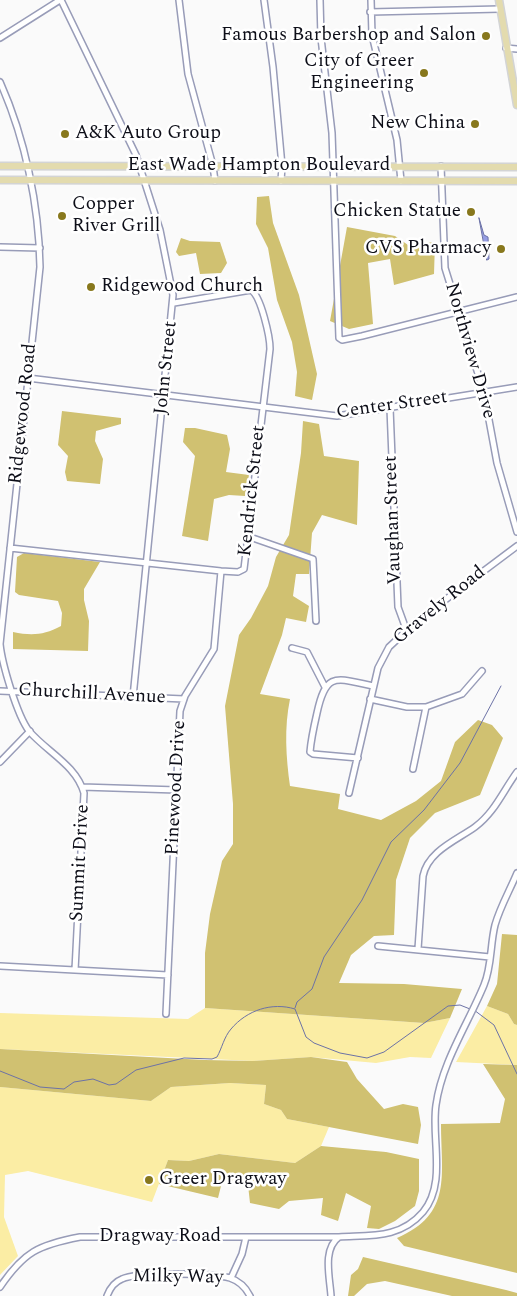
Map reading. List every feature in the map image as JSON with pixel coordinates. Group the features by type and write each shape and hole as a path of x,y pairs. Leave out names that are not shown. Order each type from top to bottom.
{"main road":[{"path":"499,0 517,105"},
{"name":"East Wade Hampton Boulevard","path":"0,166 517,167"},
{"name":"East Wade Hampton Boulevard","path":"0,180 517,181"}],"street":[{"path":"0,38 61,0"},
{"name":"John Street","path":"61,0 140,166 160,230 174,303 145,563 133,697"},
{"path":"179,0 188,74 214,166 214,181"},
{"path":"264,0 273,67 282,166 281,181"},
{"path":"320,0 321,38 330,113 334,181 339,338 342,340 362,336 517,297"},
{"path":"371,0 372,35 394,129 401,181"},
{"path":"370,12 500,9"},
{"path":"506,48 517,49"},
{"name":"Ridgewood Road","path":"0,82 17,123 36,215 40,248 40,266 0,644 2,658 12,691"},
{"name":"Northview Drive","path":"441,166 443,259 457,312 484,393 498,466 517,532"},
{"path":"0,247 40,248"},
{"name":"Kendrick Street","path":"10,548 221,571 240,572 244,569 270,343 254,292 247,290 174,303"},
{"name":"Center Street","path":"28,378 337,416 517,387"},
{"name":"Vaughan Street","path":"390,408 398,607 406,629"},
{"path":"248,536 313,559 316,621"},
{"name":"Gravely Road","path":"350,793 373,686 382,657 406,629 517,546"},
{"name":"Pinewood Drive","path":"166,1014 180,711 184,699 214,649 221,571"},
{"path":"292,648 307,652 325,687"},
{"path":"370,699 407,707 426,707 462,694 482,671"},
{"path":"358,758 310,752 319,700 325,687 341,680 373,686"},
{"name":"Churchill Avenue","path":"0,691 184,699"},
{"name":"Summit Drive","path":"12,691 30,731 59,757 82,787 84,800 75,970"},
{"path":"413,769 426,707"},
{"path":"0,762 30,731"},
{"path":"418,949 423,876 426,865 433,856 476,826 492,812 517,772"},
{"path":"82,787 177,790"},
{"name":"Dragway Road","path":"0,1287 18,1262 37,1250 57,1242 80,1237 339,1237 392,1233 410,1224 425,1209 432,1195 435,1180 435,1113 439,1089 488,975 496,925 517,873"},
{"path":"378,946 490,957"},
{"path":"0,966 168,975"},
{"path":"231,1278 242,1254 246,1237"},
{"path":"331,1296 328,1254 331,1244 339,1237"},
{"name":"Milky Way","path":"107,1296 116,1282 135,1276 207,1275 231,1278 241,1284 250,1296"}],"shaded area":[{"path":"269,196 273,223 299,295 317,374 312,400 295,396 297,372 292,342 277,300 268,248 256,224 257,197"},
{"path":"347,227 395,236 408,245 435,242 434,274 394,285 390,259 368,263 373,324 349,329 330,321"},
{"path":"181,238 190,241 220,242 227,263 221,273 200,274 196,253 179,256 176,252"},
{"path":"62,411 121,418 121,424 96,431 95,441 103,459 100,484 67,481 65,472 68,456 58,445"},
{"path":"303,421 319,424 324,456 359,461 357,525 322,515 312,533 309,574 296,574 293,596 309,606 306,622 286,618 282,635 260,694 290,699 286,742 290,786 340,794 338,809 381,820 416,801 441,781 455,742 478,720 492,725 503,738 480,795 435,813 410,838 396,880 394,935 374,936 351,955 339,983 404,984 462,989 450,1018 424,1023 205,1008 205,953 210,914 222,861 233,844 233,804 225,706 239,635 251,618 268,586 276,557 289,535 301,453"},
{"path":"185,428 195,428 227,435 230,449 226,472 249,475 245,496 229,495 214,499 208,541 182,536 195,456 183,442"},
{"path":"24,553 100,562 84,589 84,600 89,621 88,651 13,649 13,632 38,634 61,626 62,613 58,601 19,595 15,592 17,557"},
{"path":"502,934 517,935 517,1025 514,1024 508,1014 487,1006 497,984"},
{"path":"487,1006 508,1014 514,1024 517,1025 517,1065 456,1062"},
{"path":"205,1008 424,1023 450,1018 431,1058 410,1057 376,1063 311,1057 253,1061 0,1049 0,1013 188,1019"},
{"path":"0,1049 205,1060 253,1061 311,1057 347,1062 357,1079 384,1109 403,1104 418,1107 421,1125 418,1144 287,1119 281,1110 264,1104 266,1085 230,1083 171,1087 151,1101 0,1087"},
{"path":"483,1064 517,1065 517,1273 404,1246 397,1238 415,1228 428,1217 436,1205 442,1176 441,1124 500,1123 505,1099"},
{"name":"Greer Dragway","path":"230,1083 266,1085 264,1104 281,1110 287,1119 329,1127 321,1146 295,1163 219,1154 189,1161 168,1160 152,1202 28,1171 5,1175 4,1217 18,1256 0,1275 0,1087 151,1101 171,1087"},
{"path":"321,1146 386,1152 419,1159 419,1191 415,1206 395,1221 379,1229 367,1228 371,1206 346,1193 338,1221 321,1215 323,1198 289,1201 279,1209 250,1203 248,1185 236,1180 222,1182 218,1198 159,1184 168,1160 189,1161 219,1154 295,1163"},
{"path":"363,1257 506,1290 517,1293 517,1296 452,1296 385,1281 367,1284 354,1296 348,1296 351,1275 358,1269"}],"water":[{"path":"479,218 484,235 488,237 489,259 487,260"}],"waterway":[{"path":"295,1008 297,1002 312,989 324,957 362,900 391,842 424,810 460,763 501,686"},
{"path":"0,1071 40,1087 64,1089 74,1082 93,1079 109,1085 116,1084 136,1070 184,1058 212,1059 217,1057 227,1035 237,1022 252,1012 278,1006 295,1009 306,1037 314,1043 340,1053 367,1058 384,1052 448,1006 460,1005 470,1009"},
{"path":"474,1010 494,1025 517,1074"}],"place":[{"name":"Famous Barbershop and Salon","path":"486,36"},
{"name":"City of Greer Engineering","path":"424,73"},
{"name":"New China","path":"475,124"},
{"name":"A&K Auto Group","path":"65,134"},
{"name":"Chicken Statue","path":"471,212"},
{"name":"Copper River Grill","path":"62,216"},
{"name":"CVS Pharmacy","path":"501,249"},
{"name":"Ridgewood Church","path":"91,287"},
{"name":"Greer Dragway","path":"149,1180"}]}
